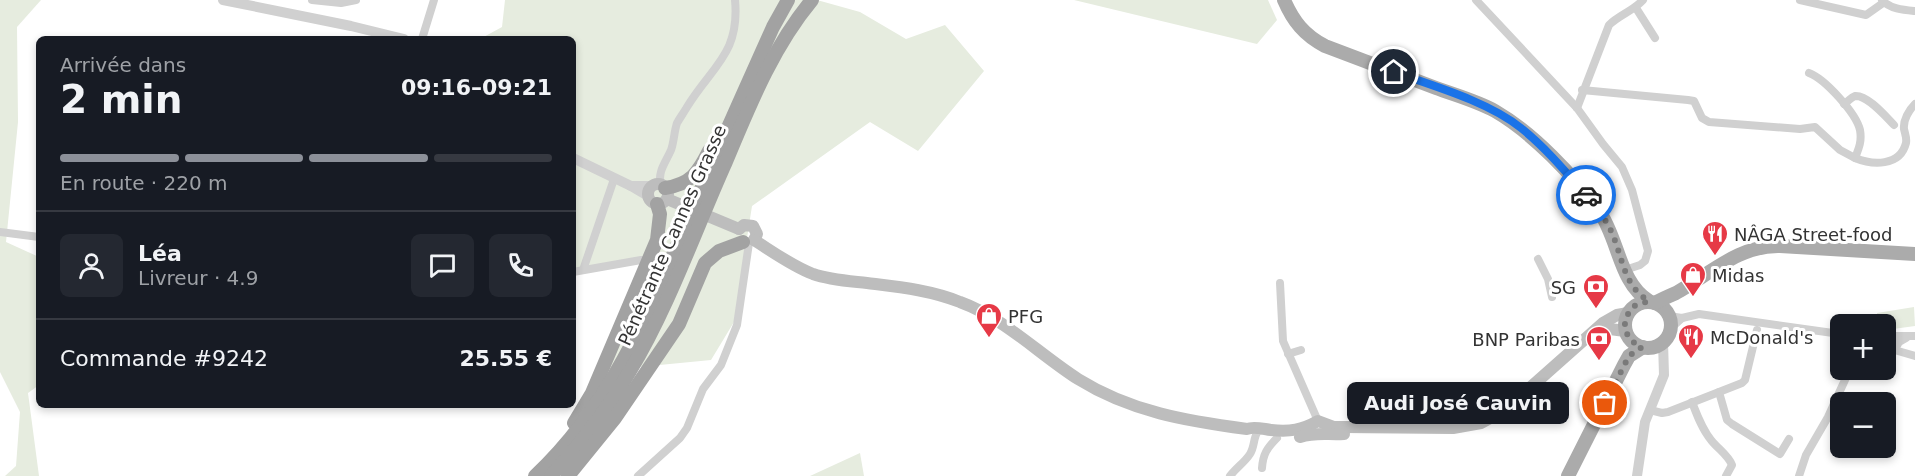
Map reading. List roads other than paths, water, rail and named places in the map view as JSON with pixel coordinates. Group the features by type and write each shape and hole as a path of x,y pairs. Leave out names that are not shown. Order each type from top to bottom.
{"highway":[{"name":"Pénétrante Cannes Grasse","path":"541,475 593,410 622,363 666,271 773,27 789,0"},
{"name":"Pénétrante Cannes Grasse","path":"541,475 578,446 603,414 631,369 657,319 755,94 785,38 812,0"},
{"path":"541,475 552,450 574,423 592,393 657,240 661,195 685,183 699,171 759,43 773,27"},
{"path":"568,476 615,418 679,324 705,263 719,251 746,238"}],"main road":[{"path":"1284,0 1299,27 1311,39 1484,106 1520,127 1547,152 1600,212 1614,237 1625,270 1632,303 1625,318 1629,356 1568,476"},
{"path":"661,195 722,220 746,238 814,274 919,290 962,302 987,315 1080,380 1140,408 1175,418 1256,431 1277,438 1300,436 1318,427"},
{"path":"1256,431 1318,427 1453,428 1481,423 1505,410 1603,323 1632,303 1652,302 1676,292 1727,261 1760,247 1780,246 1915,254"},
{"path":"1629,356 1655,348 1672,319 1676,292"},
{"path":"1652,302 1662,307 1672,319"},
{"path":"1576,347 1605,330 1627,335 1655,348"}],"street":[{"path":"223,0 392,36"},
{"path":"312,0 341,3 357,0"},
{"path":"423,36 434,0"},
{"path":"576,160 614,179 661,195 659,180 661,171 672,148 677,123 728,53 736,26 735,0"},
{"path":"1476,0 1577,108 1622,167 1632,190 1648,251 1648,256 1640,265 1625,270"},
{"path":"1577,108 1582,90 1609,25 1616,18 1636,8 1642,0"},
{"path":"1800,0 1866,15 1882,1 1894,7 1915,10"},
{"path":"1636,8 1655,38"},
{"path":"1809,73 1820,77 1854,117 1860,131 1861,145 1855,158"},
{"path":"1582,90 1688,100 1694,102 1702,118 1709,122 1800,129 1815,127 1840,150 1866,163 1884,164 1902,151 1907,141 1905,121 1915,104"},
{"path":"1844,104 1853,97 1859,97 1875,105 1893,125"},
{"path":"583,270 614,179"},
{"path":"0,232 36,236"},
{"path":"638,476 680,438 687,428 704,389 721,365 737,325 746,238"},
{"path":"1538,259 1548,279 1552,297"},
{"path":"576,271 641,260"},
{"path":"1280,283 1283,341 1318,427"},
{"path":"1672,319 1699,314 1830,334"},
{"path":"1650,410 1668,412 1742,383 1745,380 1757,330"},
{"path":"1896,341 1912,336"},
{"path":"1896,346 1912,355"},
{"path":"1637,476 1642,434 1664,375 1655,348"},
{"path":"1288,354 1301,350"},
{"path":"1799,476 1806,455 1828,417 1845,380"},
{"path":"1719,392 1728,420 1732,424 1780,454 1789,439"},
{"path":"1692,402 1706,434 1720,451 1730,458 1732,465 1726,476"},
{"path":"1256,431 1252,442 1253,448 1264,472"},
{"path":"1264,472 1267,448 1277,438"},
{"path":"1230,476 1250,455 1253,448"}],"place":[{"name":"NÂGA Street-food","path":"1715,257"},
{"name":"Midas","path":"1693,298"},
{"name":"SG","path":"1596,310"},
{"name":"PFG","path":"989,339"},
{"name":"McDonald's","path":"1691,360"},
{"name":"BNP Paribas","path":"1599,362"},
{"name":"Audi José Cauvin","path":"1605,403"}]}
